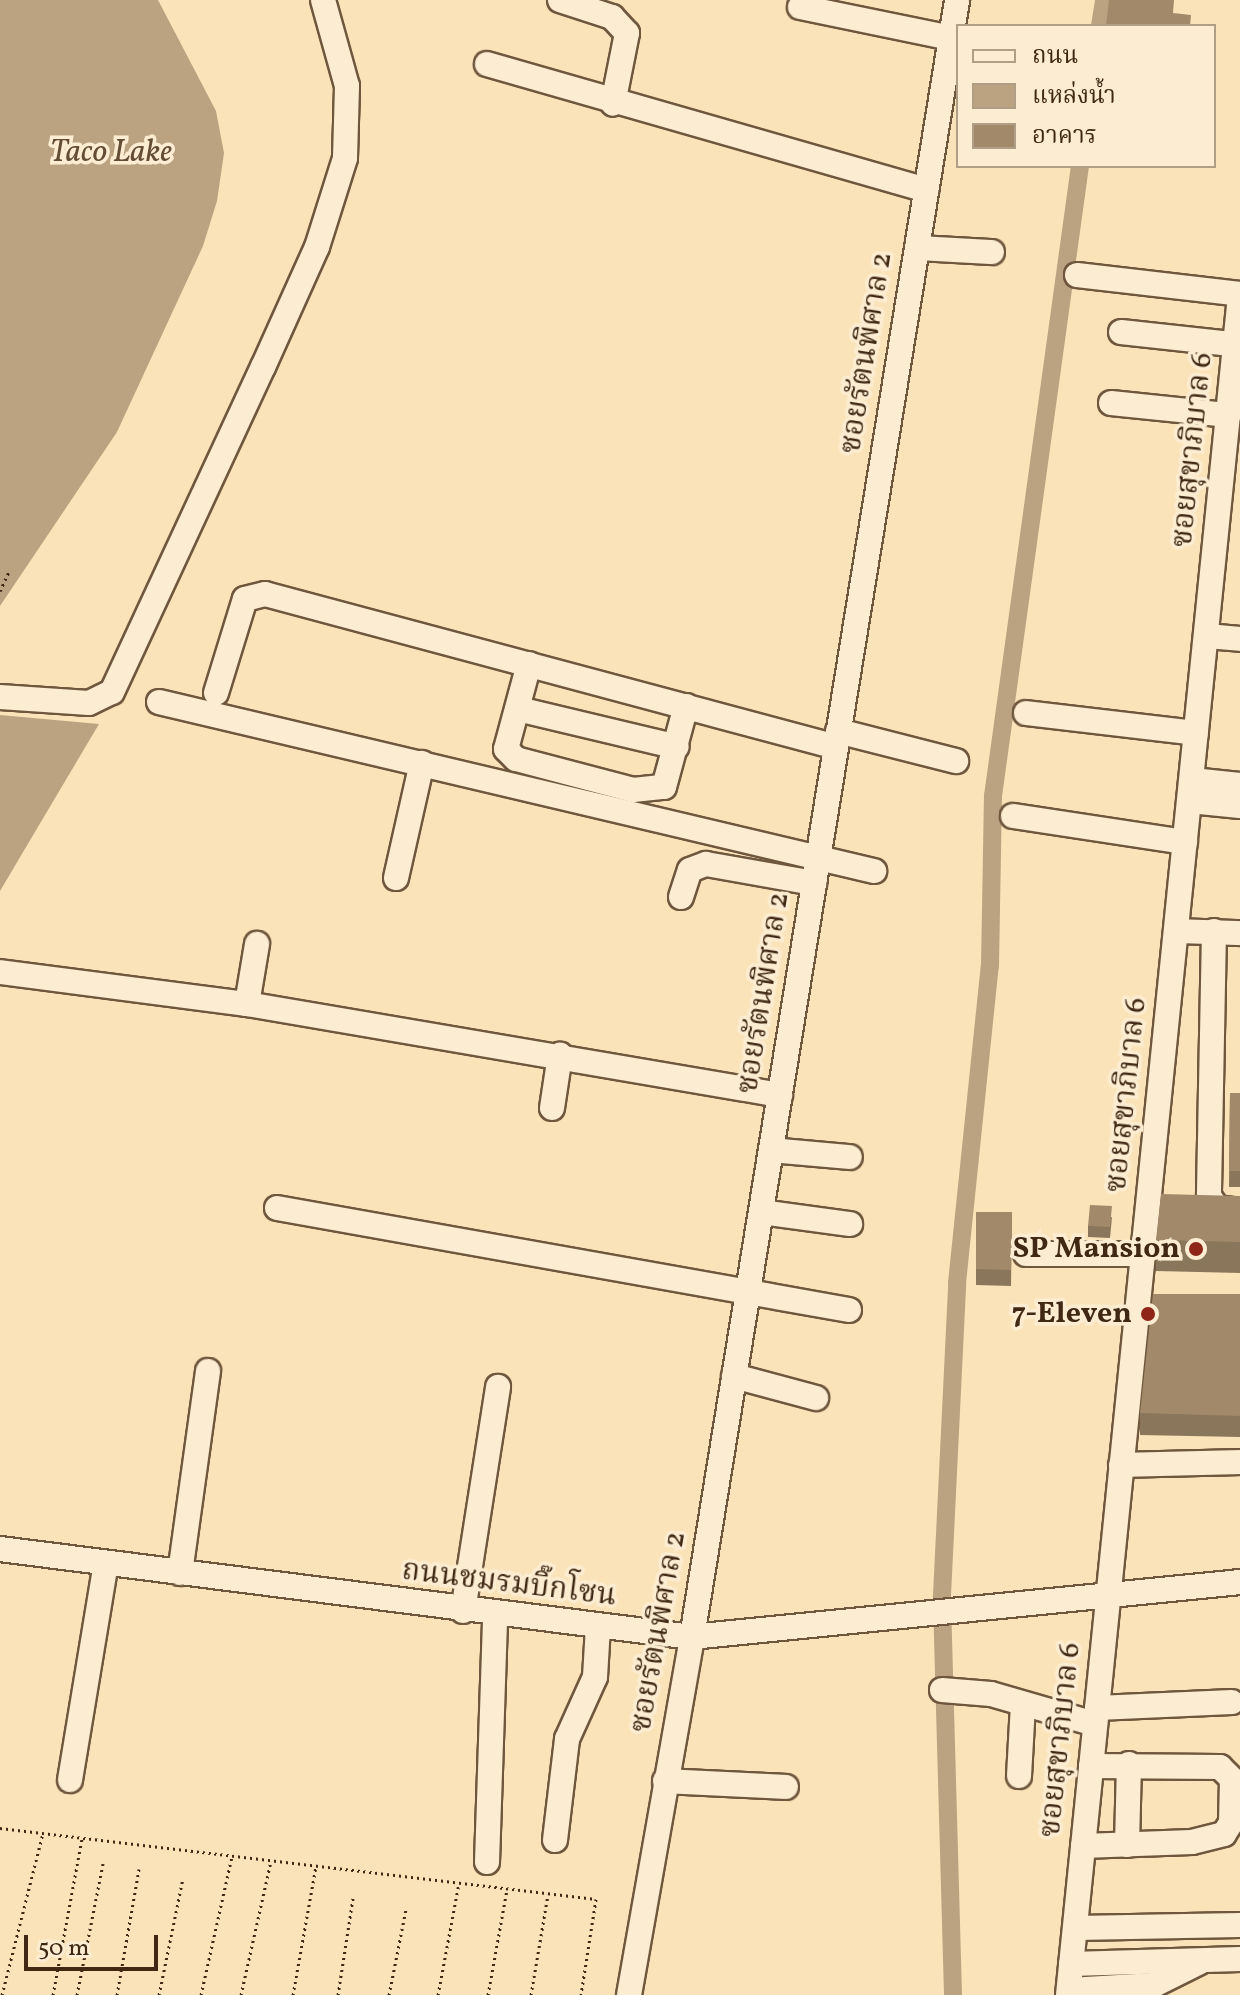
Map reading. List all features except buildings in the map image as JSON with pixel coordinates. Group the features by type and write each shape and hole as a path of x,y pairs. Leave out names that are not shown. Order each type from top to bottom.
{"street":[{"path":"0,697 89,703 112,692 263,367 321,235 345,158 347,86 323,0"},
{"path":"560,0 612,17 627,33 613,104"},
{"name":"ซอยรัตนพิศาล 2","path":"629,1995 692,1637 957,0"},
{"path":"800,7 951,38"},
{"path":"487,64 613,104 926,190"},
{"path":"917,248 992,252"},
{"path":"1077,275 1240,295"},
{"name":"ซอยสุขาภิบาล 6","path":"1069,1992 1228,415 1238,345 1240,295"},
{"path":"1121,332 1238,345"},
{"path":"1111,403 1228,415"},
{"path":"216,693 245,599 253,595 686,706 956,761"},
{"path":"1207,636 1240,639"},
{"path":"529,664 506,749 516,759 619,787 664,787 686,706"},
{"path":"159,702 422,763 816,872"},
{"path":"518,709 677,747"},
{"path":"1026,713 1196,733"},
{"path":"396,878 422,763"},
{"path":"1191,791 1240,785"},
{"path":"1191,791 1240,806"},
{"path":"1013,816 1185,842"},
{"path":"681,897 690,870 706,864 816,872 874,871"},
{"path":"1176,931 1240,933"},
{"path":"1214,931 1209,1196 1217,1208 1240,1211"},
{"path":"247,1004 257,944"},
{"path":"0,972 247,1004 560,1055 780,1095"},
{"path":"552,1108 560,1055"},
{"path":"771,1150 850,1157"},
{"path":"277,1208 849,1310"},
{"path":"761,1212 850,1224"},
{"path":"1026,1254 1143,1254"},
{"path":"1138,1301 1167,1301"},
{"path":"180,1573 208,1371"},
{"path":"734,1376 816,1398"},
{"path":"463,1611 498,1387"},
{"path":"1121,1465 1240,1462"},
{"name":"ถนนชมรมบิ๊กโซน","path":"0,1549 495,1616 692,1637 1240,1582"},
{"path":"70,1780 106,1563"},
{"path":"487,1862 495,1616"},
{"path":"555,1840 567,1739 595,1677 598,1627"},
{"path":"942,1690 991,1694 1023,1704 1096,1716 1232,1702"},
{"path":"1019,1776 1023,1704"},
{"path":"1127,1845 1129,1764"},
{"path":"1083,1846 1211,1839 1224,1834 1231,1823 1232,1779 1220,1767 1091,1766"},
{"path":"665,1781 786,1787"},
{"path":"1075,1928 1240,1925"},
{"path":"1069,1992 1154,1985 1206,1959"},
{"path":"1071,1964 1240,1959"}],"path":[{"path":"0,591 10,570"},
{"path":"0,1828 596,1899 581,1995"},
{"path":"2,1995 43,1833"},
{"path":"53,1995 82,1838"},
{"path":"201,1995 232,1856"},
{"path":"241,1995 271,1861"},
{"path":"77,1995 103,1864"},
{"path":"293,1995 316,1866"},
{"path":"117,1995 139,1869"},
{"path":"159,1995 183,1878"},
{"path":"438,1995 459,1883"},
{"path":"488,1995 507,1889"},
{"path":"531,1995 548,1894"},
{"path":"338,1995 353,1898"},
{"path":"389,1995 406,1909"}],"water":[{"name":"Taco Lake","path":"0,0 158,0 216,111 224,153 217,201 203,246 117,432 0,606"},
{"path":"0,715 99,724 0,891"}],"waterway":[{"path":"1100,24 1104,0"},
{"path":"953,1995 942,1595 957,1283 990,966 993,796 1080,168"}],"place":[{"name":"SP Mansion","path":"1196,1249"},
{"name":"7-Eleven","path":"1148,1314"}]}
